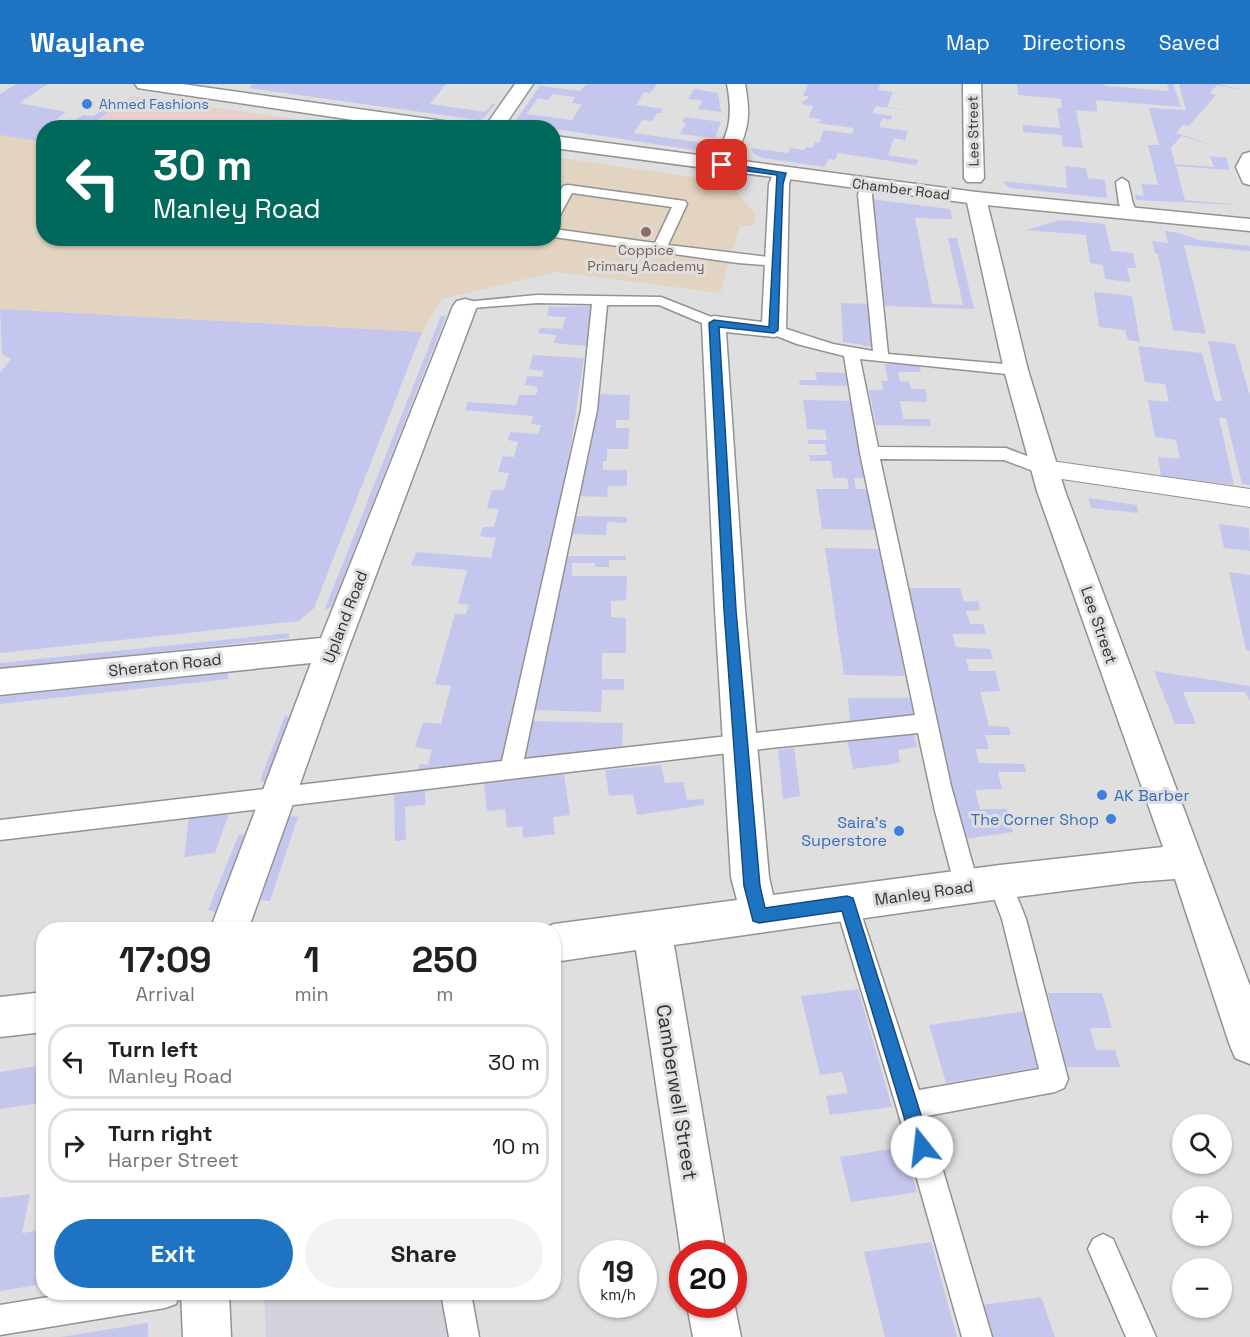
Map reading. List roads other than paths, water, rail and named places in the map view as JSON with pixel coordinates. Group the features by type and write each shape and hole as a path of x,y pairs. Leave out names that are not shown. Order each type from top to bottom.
{"street":[{"path":"144,84 394,120"},
{"path":"499,120 524,84"},
{"path":"722,165 738,132 740,105 736,84"},
{"name":"Lee Street","path":"972,84 975,188 1016,370 1044,469 1108,651 1187,862 1250,1043"},
{"name":"Chamber Road","path":"561,143 867,185 975,188 1131,213 1250,225"},
{"path":"1250,158 1246,167 1250,179"},
{"path":"759,916 750,877 719,439 714,323 774,330 779,184 782,173"},
{"name":"Upland Road","path":"232,922 331,652 465,306"},
{"path":"1044,469 1250,498"},
{"name":"Sheraton Road","path":"0,682 314,650 331,652"},
{"name":"Manley Road","path":"561,942 984,885 1134,866 1187,862"},
{"name":"Camberwell Street","path":"652,929 701,1240"},
{"path":"0,1017 36,1013"},
{"path":"206,1300 207,1337"},
{"path":"713,1318 717,1337"}],"lane":[{"path":"1122,182 1126,204 1131,213"},
{"path":"867,185 866,195 881,357"},
{"path":"561,202 568,189 680,204 660,248"},
{"path":"561,234 777,262"},
{"path":"465,306 537,299 661,301 714,323"},
{"path":"513,771 513,758 589,410 600,299"},
{"path":"774,330 796,339 881,357 1016,370"},
{"path":"851,352 869,453 955,852 1014,919 1055,1079 910,1105"},
{"path":"869,453 1006,454 1044,469"},
{"path":"0,830 927,723"},
{"path":"847,903 910,1105 977,1337"},
{"path":"1103,1249 1141,1337"},
{"path":"0,1320 122,1300"},
{"path":"457,1300 464,1337"}],"place":[{"name":"Ahmed Fashions","path":"87,104"},
{"name":"Coppice Primary Academy","path":"646,232"},
{"name":"AK Barber","path":"1102,795"},
{"name":"The Corner Shop","path":"1111,819"},
{"name":"Saira's Superstore","path":"899,831"}]}
